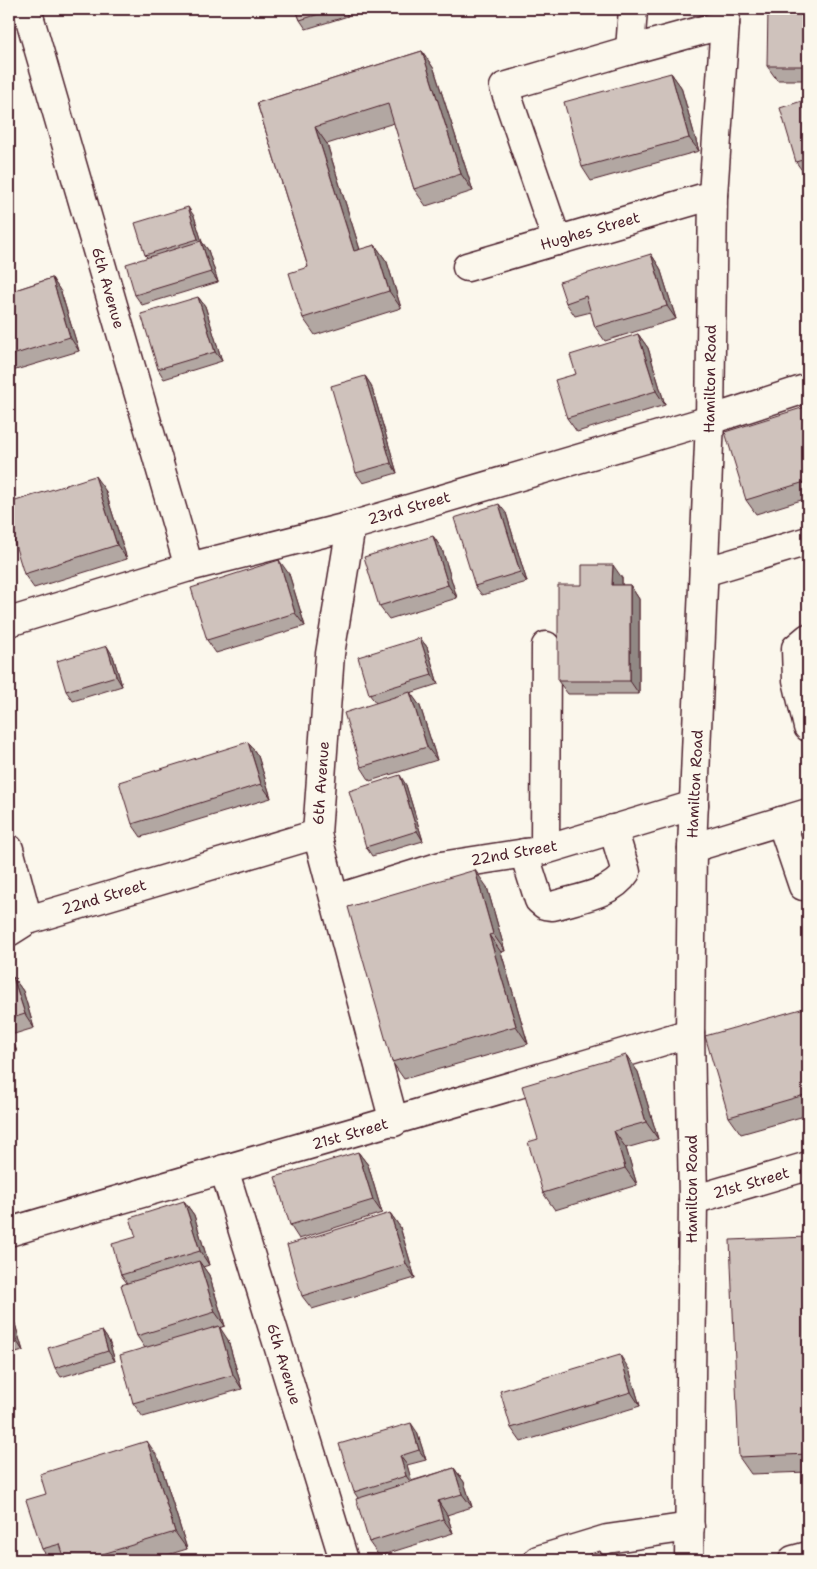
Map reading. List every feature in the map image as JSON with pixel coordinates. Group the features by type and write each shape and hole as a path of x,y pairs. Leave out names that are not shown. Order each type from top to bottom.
{"street":[{"name":"6th Avenue","path":"27,9 189,567"},
{"path":"630,50 633,9"},
{"path":"557,241 504,87 630,50 726,16"},
{"name":"Hamilton Road","path":"689,1560 693,1200 690,1033 692,848 710,420 713,195 726,16"},
{"name":"Hughes Street","path":"468,266 713,195"},
{"name":"23rd Street","path":"9,622 189,567 351,526 710,420 808,388"},
{"name":"6th Avenue","path":"351,526 330,654 317,834 394,1122"},
{"path":"704,572 808,541"},
{"path":"808,638 796,648 797,680 808,728"},
{"path":"546,646 534,851 539,900 545,905 553,906 610,888 620,881 626,872 613,829"},
{"name":"22nd Street","path":"335,899 441,866 534,851 694,805"},
{"path":"692,848 808,813"},
{"path":"781,821 806,891"},
{"name":"22nd Street","path":"18,926 317,834"},
{"path":"9,849 18,926"},
{"name":"21st Street","path":"9,1232 224,1169 394,1122 690,1033"},
{"name":"21st Street","path":"693,1200 808,1166"},
{"name":"6th Avenue","path":"224,1169 344,1560"},
{"path":"538,1560 608,1539 690,1527"},
{"path":"793,1560 808,1556"}],"building":[{"path":"296,9 335,9 300,20"},
{"path":"768,9 808,9 808,66 767,66"},
{"path":"422,51 461,174 414,189 388,104 315,127 354,251 375,245 389,291 303,318 289,273 308,267 257,103"},
{"path":"671,73 689,138 582,167 564,102"},
{"path":"808,99 808,158 796,162 780,108"},
{"path":"188,207 198,239 145,255 135,223"},
{"path":"201,241 211,272 135,295 126,264"},
{"path":"651,254 667,306 595,327 586,296 566,303 559,282"},
{"path":"52,278 70,337 9,356 9,292"},
{"path":"198,297 215,352 158,369 141,314"},
{"path":"638,334 656,391 567,418 555,380 576,374 570,355"},
{"path":"365,376 391,463 356,473 331,386"},
{"path":"808,406 808,481 746,500 725,432"},
{"path":"95,476 117,545 24,574 9,525 9,503"},
{"path":"499,504 520,572 475,586 454,518"},
{"path":"433,536 448,585 379,606 364,557"},
{"path":"279,560 295,613 207,640 191,588"},
{"path":"582,565 613,565 612,585 630,585 630,681 558,681 558,585 582,585"},
{"path":"420,638 432,675 369,694 358,657"},
{"path":"107,646 116,676 66,691 57,661"},
{"path":"410,692 427,747 361,767 344,713"},
{"path":"248,742 261,784 132,824 119,782"},
{"path":"400,775 417,831 366,847 349,791"},
{"path":"475,870 493,934 489,935 516,1026 392,1062 348,907"},
{"path":"808,952 808,968 804,953"},
{"path":"13,977 25,1014 9,1019 9,979"},
{"path":"808,1007 808,1094 729,1117 705,1036"},
{"path":"626,1055 646,1122 614,1131 625,1168 543,1193 528,1142 538,1139 522,1086"},
{"path":"358,1152 373,1200 290,1225 275,1177"},
{"path":"184,1201 200,1251 121,1275 112,1244 136,1237 130,1218"},
{"path":"390,1213 406,1264 302,1296 287,1245"},
{"path":"808,1237 808,1454 739,1457 730,1240"},
{"path":"199,1261 215,1312 137,1336 121,1285"},
{"path":"9,1321 14,1337 9,1338"},
{"path":"219,1326 233,1375 133,1403 120,1355"},
{"path":"102,1331 108,1351 55,1368 48,1348"},
{"path":"620,1355 631,1392 511,1428 500,1391"},
{"path":"411,1423 419,1450 400,1456 406,1476 354,1492 339,1444"},
{"path":"147,1441 175,1532 83,1560 65,1560 60,1544 42,1549 26,1500 46,1494 40,1474"},
{"path":"454,1468 462,1494 438,1501 443,1519 369,1542 356,1499"},
{"path":"600,1551 602,1560 570,1560"}]}
